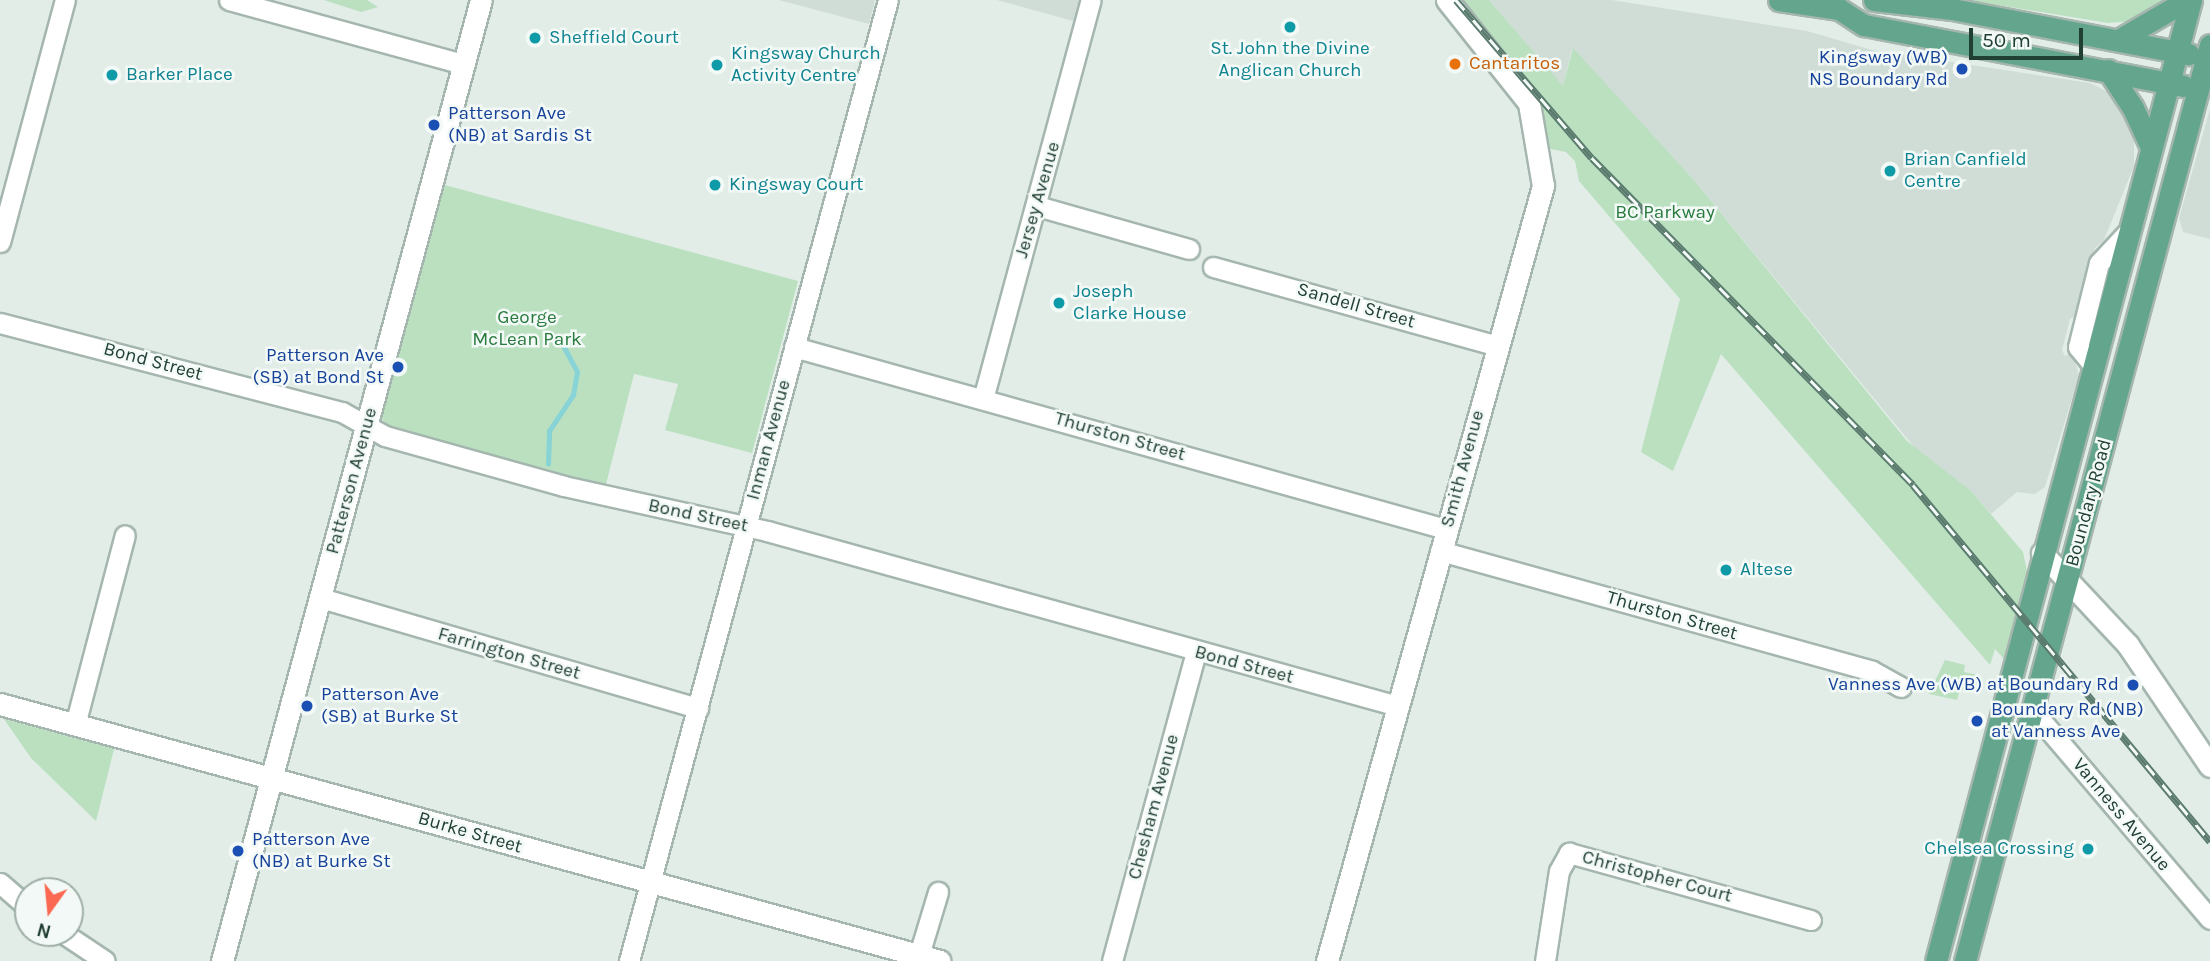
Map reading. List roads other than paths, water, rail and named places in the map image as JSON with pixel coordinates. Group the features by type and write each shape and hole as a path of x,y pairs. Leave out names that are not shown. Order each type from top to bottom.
{"main road":[{"path":"1779,0 1839,9 1864,25 2204,89"},
{"path":"1839,9 1865,0"},
{"path":"1874,0 2120,39 2177,51 2209,53"},
{"path":"2120,39 2189,0"},
{"name":"Boundary Road","path":"1936,961 2189,0"},
{"name":"Boundary Road","path":"1965,961 2204,89 2209,53"},
{"path":"2108,71 2133,108 2150,145"}],"street":[{"path":"0,242 65,0"},
{"path":"229,0 463,64"},
{"name":"Patterson Avenue","path":"222,961 481,0"},
{"name":"Inman Avenue","path":"629,961 888,0"},
{"name":"Jersey Avenue","path":"983,399 1091,0"},
{"name":"Smith Avenue","path":"1327,961 1543,172 1533,115 1524,93 1447,0"},
{"path":"1037,206 1189,249"},
{"name":"Sandell Street","path":"1213,267 1497,346"},
{"name":"Bond Street","path":"0,323 342,412 385,436 564,486 746,526 1398,706"},
{"name":"Thurston Street","path":"794,347 1446,530"},
{"path":"75,725 125,535"},
{"name":"Thurston Street","path":"1440,551 1872,671 1901,687"},
{"path":"2042,554 2128,645 2209,763"},
{"name":"Farrington Street","path":"321,598 698,708"},
{"name":"Chesham Avenue","path":"1112,961 1196,652"},
{"name":"Burke Street","path":"0,704 940,961"},
{"name":"Vanness Avenue","path":"2033,711 2210,919"},
{"name":"Christopher Court","path":"1545,961 1559,871 1569,853 1811,920"},
{"path":"0,883 14,895"},
{"path":"919,955 938,892"},
{"path":"84,947 106,961"}],"waterway":[{"path":"548,464 549,431 573,395 577,372 563,346"}],"railway":[{"path":"1456,0 1592,158 1913,485 2210,842"}],"place":[{"name":"St. John the Divine Anglican Church","path":"1290,27"},
{"name":"Sheffield Court","path":"535,38"},
{"name":"Cantaritos","path":"1455,64"},
{"name":"Kingsway Church Activity Centre","path":"717,65"},
{"name":"Kingsway (WB) NS Boundary Rd","path":"1962,69"},
{"name":"Barker Place","path":"112,75"},
{"name":"Patterson Ave (NB) at Sardis St","path":"434,125"},
{"name":"Brian Canfield Centre","path":"1890,171"},
{"name":"Kingsway Court","path":"715,185"},
{"name":"Joseph Clarke House","path":"1059,303"},
{"name":"Patterson Ave (SB) at Bond St","path":"398,367"},
{"name":"Altese","path":"1726,570"},
{"name":"Vanness Ave (WB) at Boundary Rd","path":"2133,685"},
{"name":"Patterson Ave (SB) at Burke St","path":"307,706"},
{"name":"Boundary Rd (NB) at Vanness Ave","path":"1977,721"},
{"name":"Chelsea Crossing","path":"2088,849"},
{"name":"Patterson Ave (NB) at Burke St","path":"238,851"}],"park label":[{"name":"BC Parkway","path":"1665,213"},
{"name":"George McLean Park","path":"527,329"}]}
